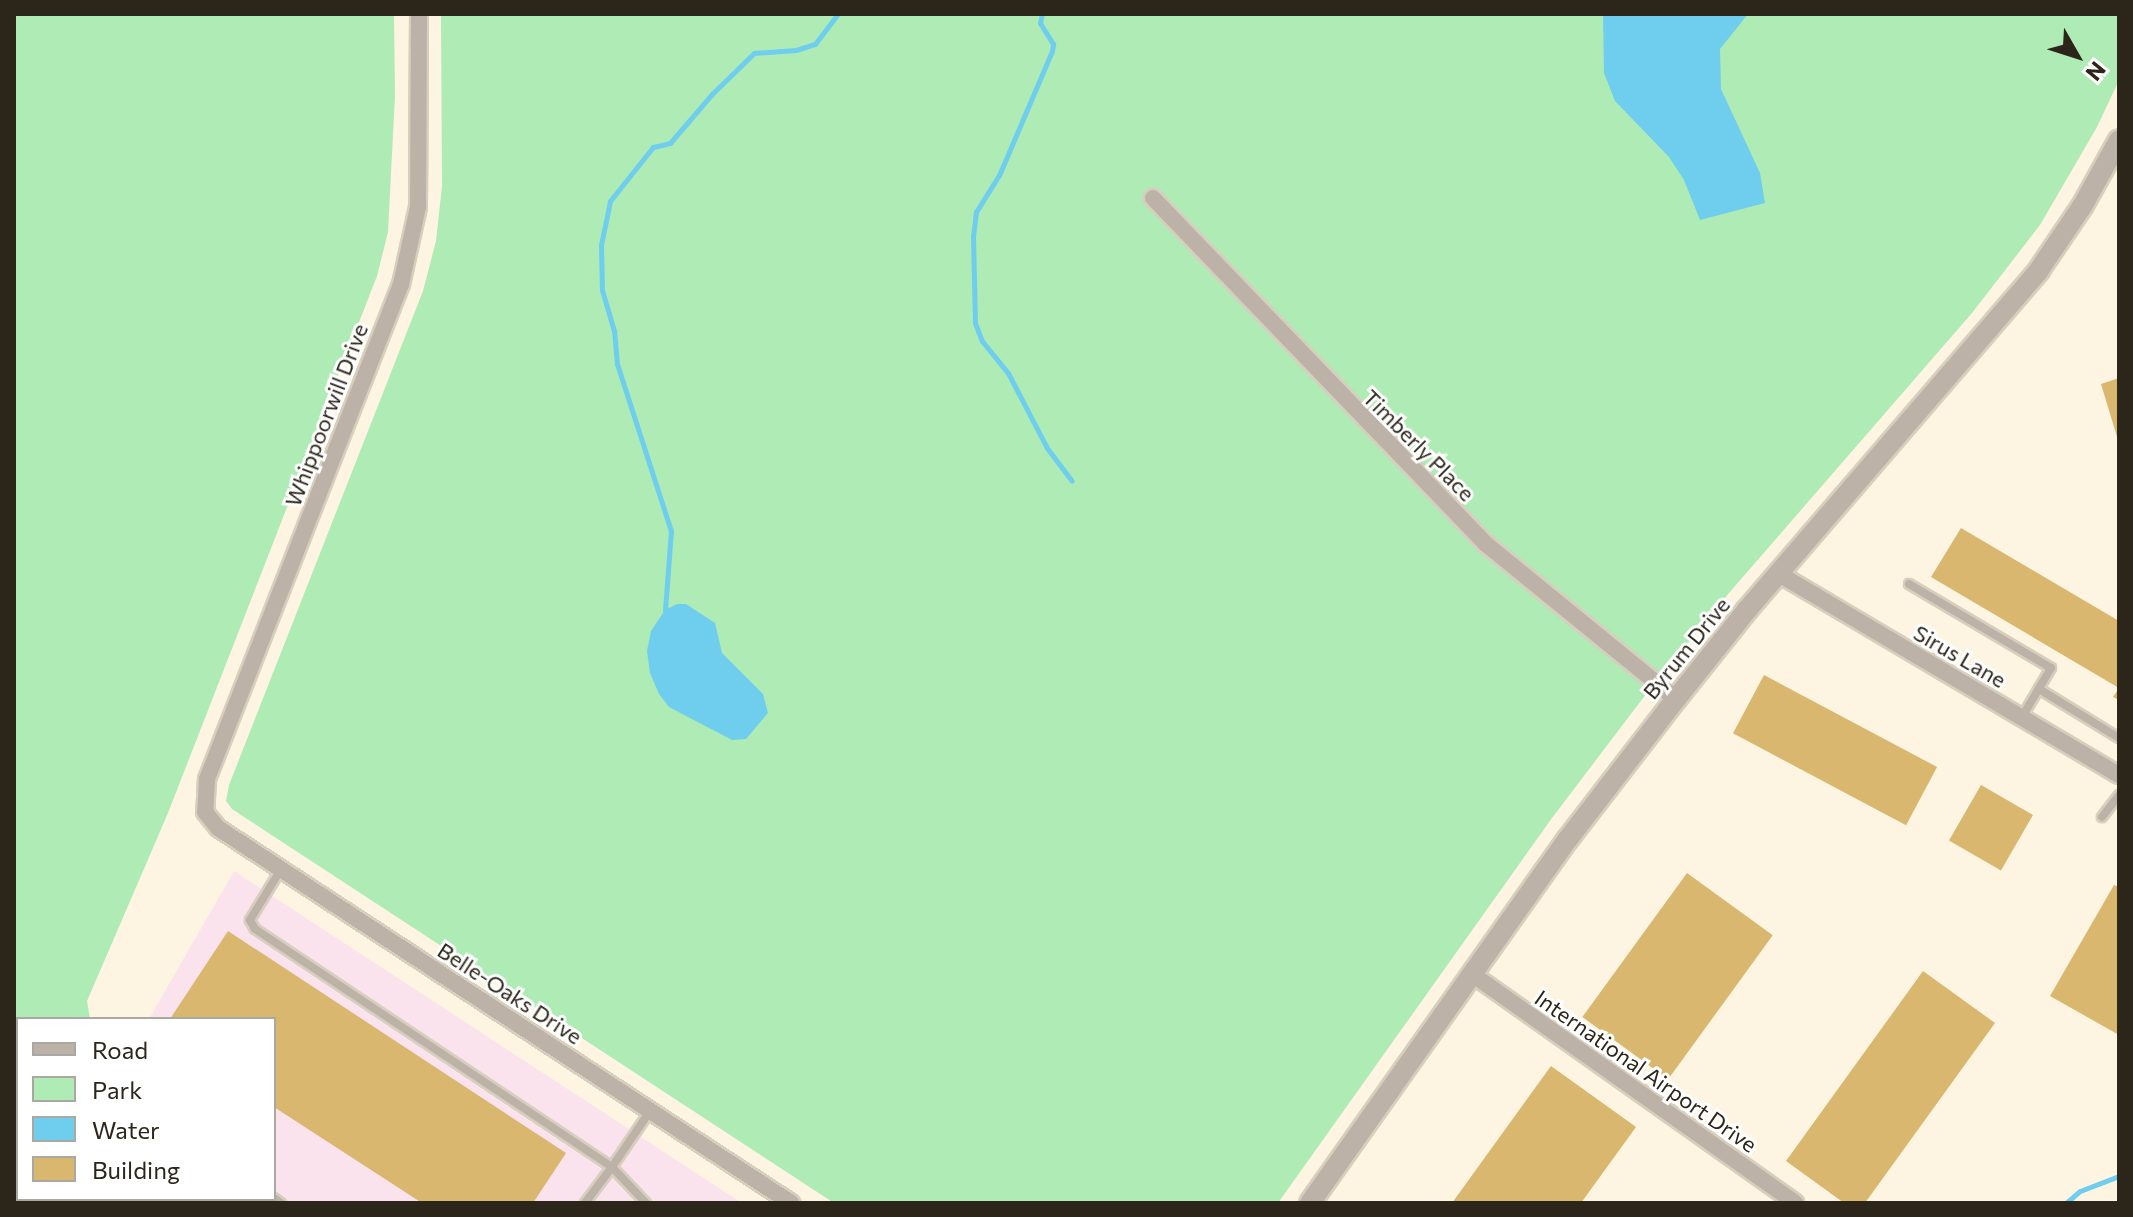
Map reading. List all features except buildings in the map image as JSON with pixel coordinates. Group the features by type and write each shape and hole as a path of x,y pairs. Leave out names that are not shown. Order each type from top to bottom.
{"street":[{"name":"Whippoorwill Drive","path":"208,817 203,804 207,779 401,284 418,207 419,14"},
{"name":"Byrum Drive","path":"1310,1203 1568,839 1676,699 1779,574 2017,299 2083,205 2119,140"},
{"name":"Timberly Place","path":"1153,198 1486,544 1676,699"},
{"name":"Sirus Lane","path":"1779,574 2119,775"},
{"name":"Belle-Oaks Drive","path":"208,817 218,828 791,1203"},
{"name":"International Airport Drive","path":"1472,974 1795,1203"}],"lane":[{"path":"1909,584 2051,668 2022,718"},
{"path":"2039,689 2119,738"},
{"path":"2102,817 2119,795"},
{"path":"281,869 250,920 255,929 612,1167 646,1203"},
{"path":"585,1203 650,1111"}],"shaded area":[{"path":"234,871 742,1203 208,1203 205,1201 276,1201 276,1017 150,1017"}],"green space":[{"path":"14,14 394,14 395,96 388,232 377,276 168,813 87,1001 90,1017 16,1017 16,1201 208,1203 14,1203"},
{"path":"441,14 2119,14 2119,80 2097,127 2040,225 1972,313 1729,593 1640,702 1552,818 1278,1203 834,1203 232,809 226,801 229,785 423,291 436,241 442,186"}],"water":[{"path":"1603,14 1748,14 1720,49 1721,89 1760,173 1765,203 1700,220 1684,180 1669,157 1615,101 1604,73"},
{"path":"677,604 686,604 715,623 722,653 763,694 768,713 746,739 732,740 669,707 659,694 650,673 647,651 651,631 665,610"}],"waterway":[{"path":"665,610 671,531 617,364 614,331 602,290 601,245 610,201 653,147 670,143 712,94 754,53 796,50 815,44 838,14"},
{"path":"1042,14 1040,23 1053,44 1052,51 999,175 976,212 973,236 975,323 982,341 1008,373 1047,448 1072,481"},
{"path":"2066,1203 2080,1191 2119,1176"}]}
